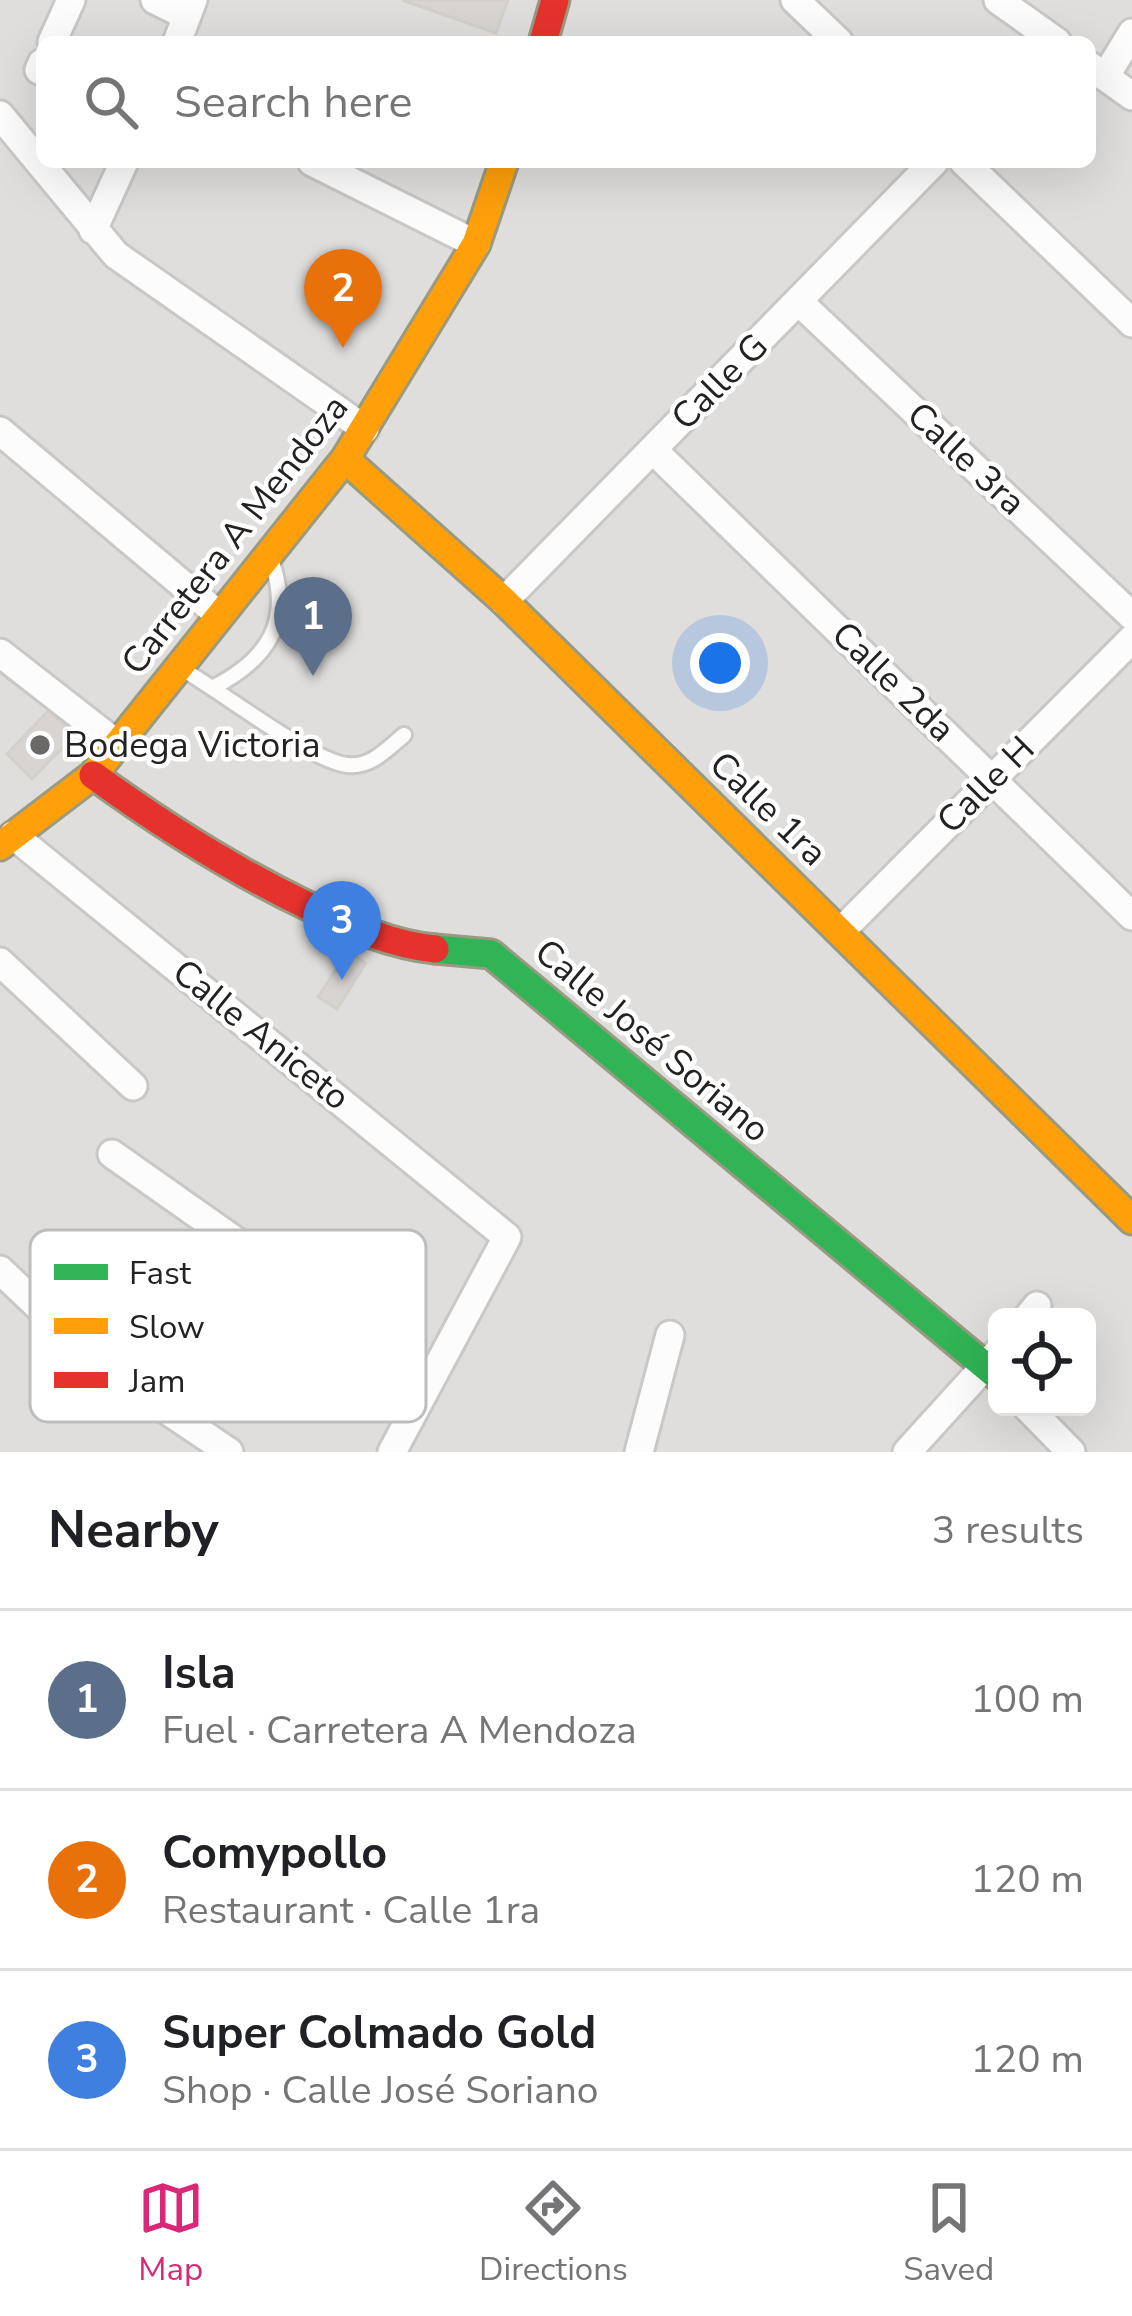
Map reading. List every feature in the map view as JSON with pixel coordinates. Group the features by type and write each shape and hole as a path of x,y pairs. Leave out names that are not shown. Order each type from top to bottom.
{"street":[{"path":"55,36 71,0"},
{"path":"155,0 186,19"},
{"path":"545,36 555,0"},
{"path":"795,0 833,36"},
{"path":"998,0 1049,36"},
{"path":"1132,33 1098,71 1132,96"},
{"path":"0,115 36,160"},
{"path":"43,168 116,255 365,429"},
{"path":"93,230 121,168"},
{"path":"324,168 476,244"},
{"name":"Carretera A Mendoza","path":"6,840 93,775 345,459 476,244 502,168"},
{"name":"Calle G","path":"504,601 928,168"},
{"path":"970,168 1132,323"},
{"name":"Calle 3ra","path":"800,302 1132,616"},
{"path":"0,430 219,615"},
{"name":"Calle 2da","path":"653,450 1132,916"},
{"name":"Calle 1ra","path":"345,459 504,601 1132,1220"},
{"name":"Calle H","path":"841,931 1132,639"},
{"path":"0,653 118,745"},
{"name":"Calle José Soriano","path":"93,775 233,870 362,932 396,945 491,954 988,1360"},
{"name":"Calle Aniceto","path":"6,840 508,1237 430,1378"},
{"path":"0,962 133,1086"},
{"path":"112,1154 220,1230"},
{"path":"0,1270 30,1298"},
{"path":"639,1452 670,1335"},
{"path":"907,1452 988,1371"},
{"path":"426,1375 430,1378 426,1386"},
{"path":"1036,1416 1071,1452"},
{"path":"185,1422 229,1452"},
{"path":"392,1452 407,1422"}],"lane":[{"path":"214,687 246,670 269,642 283,593 269,554"},
{"path":"179,667 317,755 350,766 375,760 404,735"}],"shaded area":[{"path":"0,0 1132,0 1132,1452 0,1452"}],"building":[{"path":"402,0 508,0 496,33"},
{"name":"Bodega Victoria","path":"49,710 74,736 32,779 7,754"},
{"path":"348,951 366,963 337,1009 318,997"}],"traffic: fast":[{"path":"435,949 491,954 988,1368"}],"traffic: slow":[{"path":"0,846 93,775 345,459 476,244 502,168"},
{"path":"345,459 504,601 1132,1220"}],"traffic: jam":[{"path":"545,36 555,0"},
{"path":"93,775 196,845 278,891 369,933 435,949"}],"place":[{"name":"Comypollo","path":"343,348"},
{"name":"Isla","path":"313,676"},
{"name":"Bodega Victoria","path":"40,745"},
{"name":"Super Colmado Gold","path":"342,980"}]}
